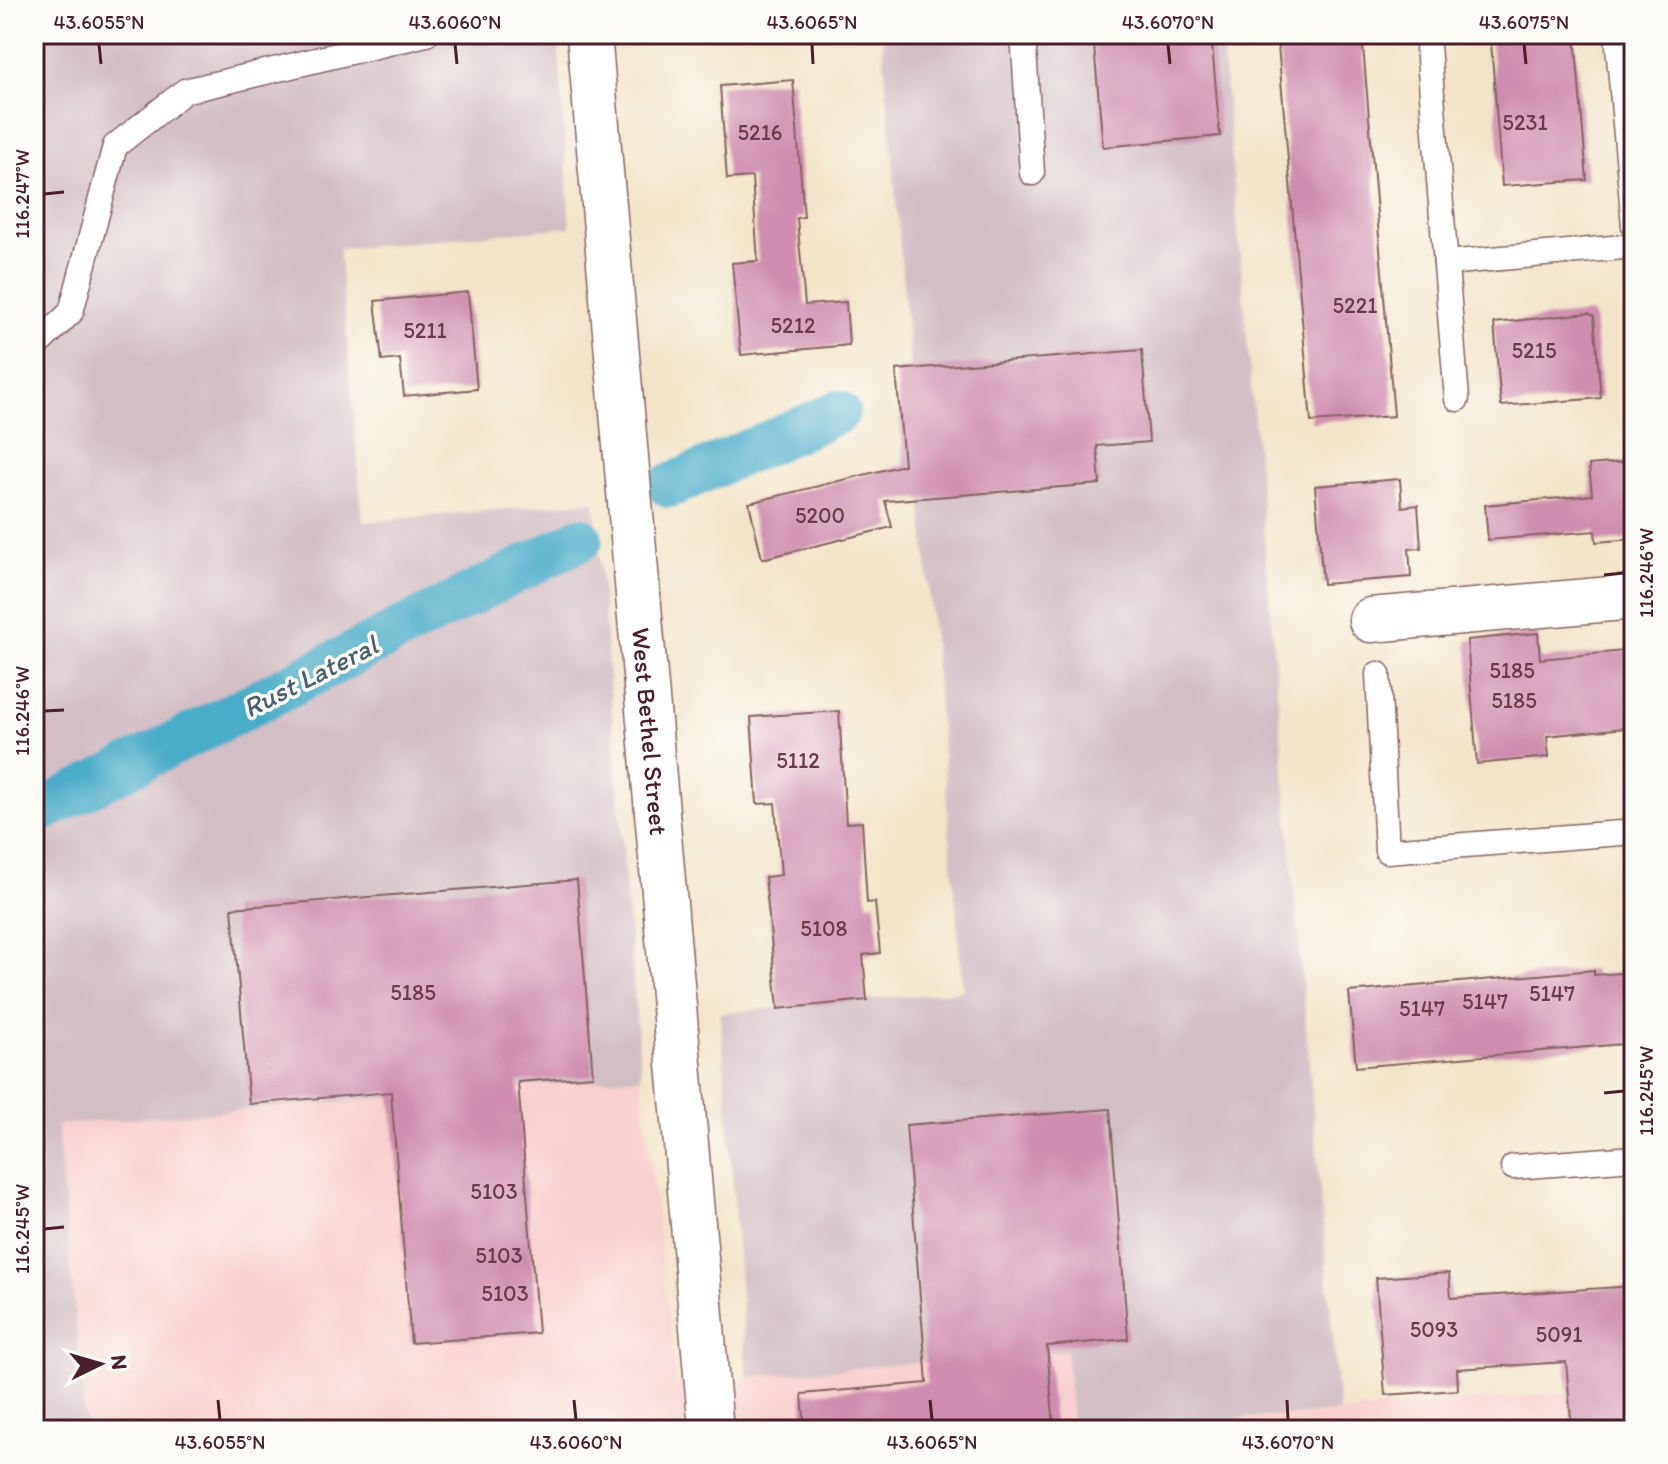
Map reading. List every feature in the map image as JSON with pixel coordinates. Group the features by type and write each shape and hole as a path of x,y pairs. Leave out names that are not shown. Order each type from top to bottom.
{"street":[{"name":"West Bethel Street","path":"589,34 711,1430"},
{"path":"1371,620 1634,597"}],"lane":[{"path":"34,348 71,312 115,146 185,91 426,34"},
{"path":"1023,34 1032,173"},
{"path":"1427,34 1457,399"},
{"path":"1617,34 1634,225"},
{"path":"1446,263 1634,246"},
{"path":"1378,674 1387,851 1634,832"},
{"path":"1513,1167 1634,1158"}],"shaded area":[{"path":"34,34 558,34 570,227 339,249 363,522 595,501 641,1077 57,1125 86,1430 34,1430"},
{"path":"882,34 1221,34 1339,1412 1073,1430 1066,1350 747,1377 720,1013 963,991"},
{"path":"641,1077 676,1383 1066,1350 1073,1430 86,1430 57,1125"},
{"path":"1634,1386 1634,1430 1107,1430 1339,1412"}],"building":[{"path":"1093,34 1211,34 1220,136 1103,147"},
{"path":"1277,34 1362,34 1394,416 1311,422"},
{"path":"1575,35 1587,180 1502,186 1491,42"},
{"path":"793,80 804,217 797,218 805,305 846,302 849,345 741,355 732,263 758,261 752,177 727,179 720,86"},
{"path":"468,292 477,389 404,396 400,359 382,361 375,301"},
{"path":"1589,313 1594,316 1601,398 1501,406 1494,323"},
{"path":"1142,350 1149,442 1097,446 1100,484 885,501 892,527 762,559 749,503 904,465 896,370"},
{"path":"1634,461 1634,539 1596,542 1595,531 1488,540 1485,505 1592,495 1589,465"},
{"path":"1400,479 1402,507 1418,505 1421,548 1409,549 1411,577 1323,584 1315,486"},
{"path":"1538,633 1540,659 1634,650 1634,727 1547,736 1549,757 1477,764 1467,640"},
{"path":"839,711 846,823 862,822 867,903 875,902 880,953 863,955 867,1000 778,1009 765,877 781,875 775,803 757,804 751,717"},
{"path":"577,880 593,1076 518,1082 538,1333 411,1343 391,1092 249,1104 232,908"},
{"path":"1594,970 1594,975 1634,972 1634,1043 1356,1067 1349,992"},
{"path":"1110,1109 1128,1339 1047,1346 1054,1427 805,1430 802,1394 927,1383 906,1125"},
{"path":"1449,1273 1451,1298 1634,1286 1634,1430 1572,1430 1566,1362 1457,1369 1458,1390 1385,1395 1376,1278"}],"waterway":[{"name":"Rust Lateral","path":"669,486 838,412"},
{"name":"Rust Lateral","path":"38,812 581,539"}]}
